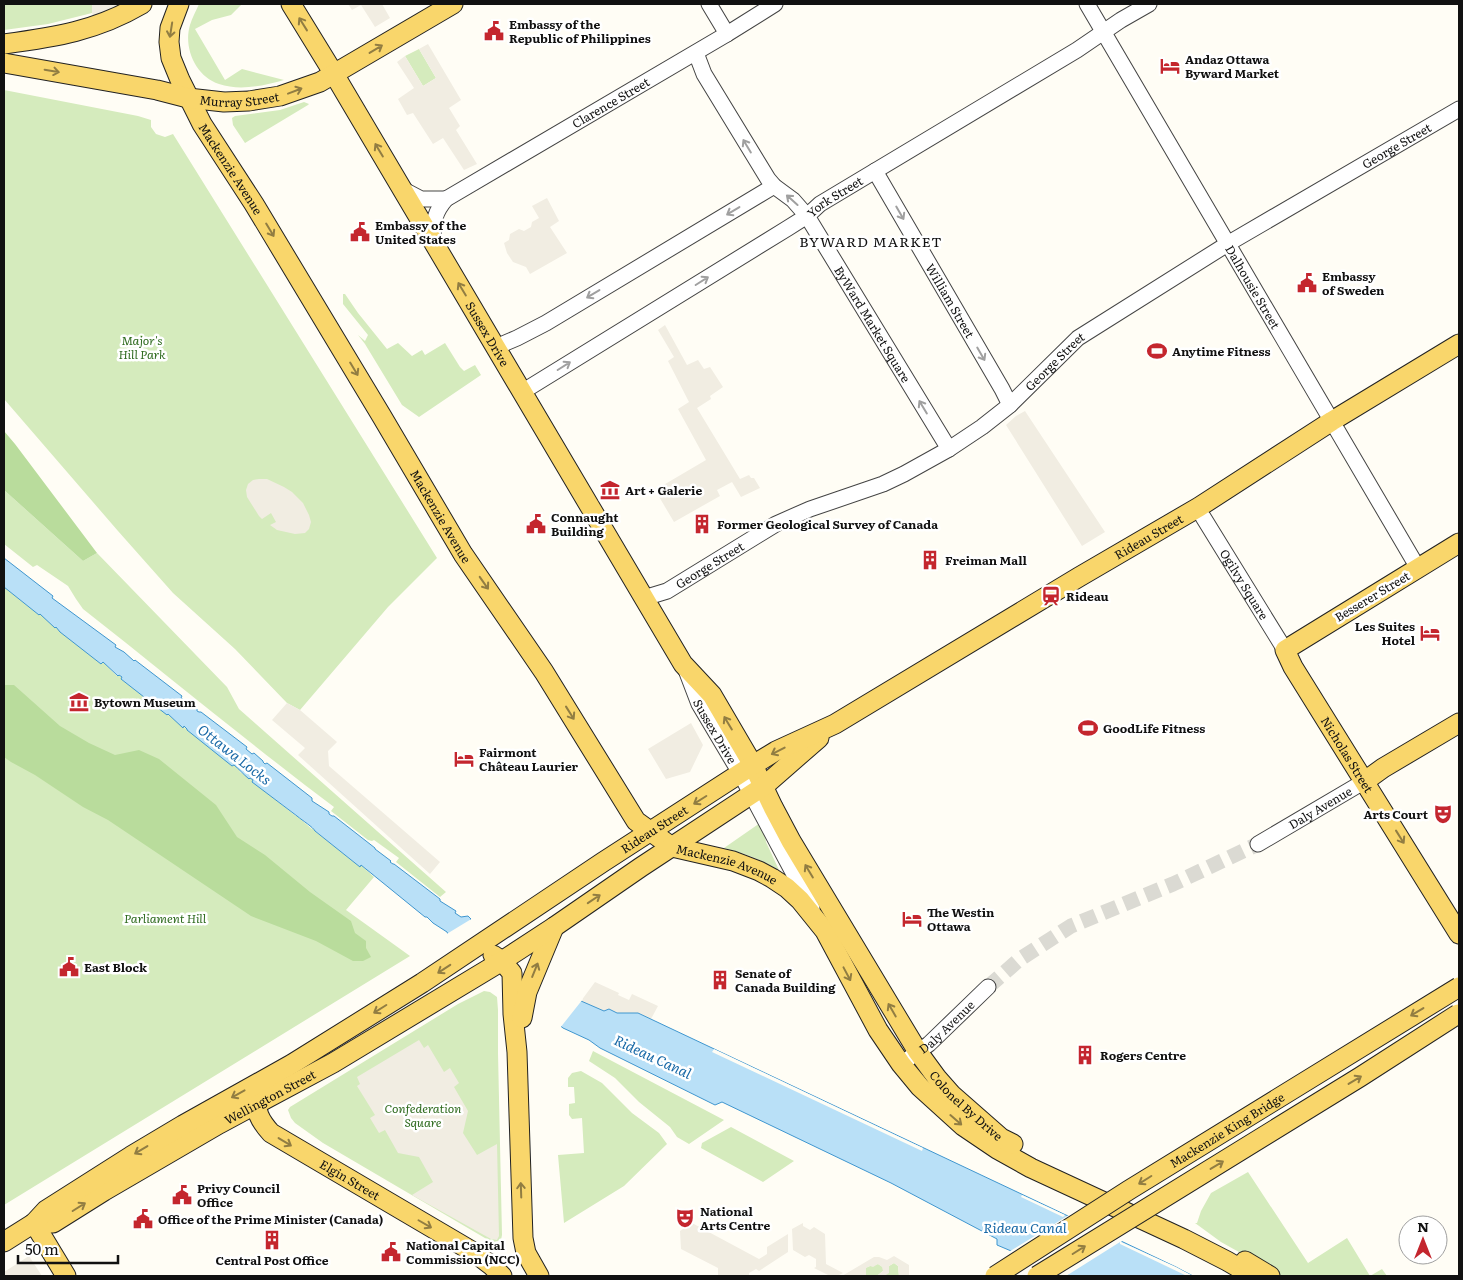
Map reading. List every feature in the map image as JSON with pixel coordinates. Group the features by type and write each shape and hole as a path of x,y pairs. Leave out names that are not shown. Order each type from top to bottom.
{"main road":[{"path":"4,44 70,34 113,19 142,4"},
{"name":"Mackenzie Avenue","path":"178,4 170,28 169,42 174,69 202,124 254,204 464,554 544,672 636,821 672,847 740,863 772,878 800,900 825,931"},
{"name":"Sussex Drive","path":"291,4 496,346 683,664 712,695 758,790"},
{"name":"Murray Street","path":"4,63 157,90 188,98 236,102 264,99 280,96 320,82 453,4"},
{"name":"Rideau Street","path":"481,945 776,751 836,724 1199,507 1332,421 1459,344"},
{"name":"Besserer Street","path":"1285,650 1459,543"},
{"name":"Nicholas Street","path":"1285,650 1293,667 1459,934"},
{"name":"Daly Avenue","path":"1365,781 1383,768 1459,723"},
{"name":"Rideau Street","path":"502,962 758,790 836,724"},
{"name":"Colonel By Drive","path":"758,790 773,807 791,841 918,1052 937,1078 952,1094 1001,1138 1040,1160 1233,1254 1270,1276"},
{"path":"517,1052 527,992 554,927"},
{"name":"Colonel By Drive","path":"825,931 878,1030 901,1064 932,1100 963,1126 1031,1168 1184,1238 1253,1276"},
{"path":"481,945 512,973 513,1014 517,1052 523,1238 526,1253 534,1273"},
{"name":"Wellington Street","path":"4,1242 34,1223 46,1210 183,1124 292,1064 481,945"},
{"name":"Wellington Street","path":"34,1223 53,1223 211,1129 333,1063 502,962"},
{"name":"Mackenzie King Bridge","path":"995,1276 1129,1190 1459,987"},
{"name":"Mackenzie King Bridge","path":"1037,1276 1360,1077 1459,1013"},
{"path":"256,1105 259,1093 266,1085 277,1074 292,1064"},
{"name":"Elgin Street","path":"256,1105 257,1113 271,1133 475,1253 502,1276"},
{"path":"34,1223 66,1276"}],"street":[{"path":"709,4 727,34"},
{"name":"Clarence Street","path":"402,189 421,200 446,199 696,53 775,4"},
{"name":"Dalhousie Street","path":"1087,4 1418,568"},
{"name":"York Street","path":"522,392 807,216 820,204 1077,50 1149,4"},
{"name":"ByWard Market Square","path":"696,53 704,74 768,179 774,186 793,200 807,216 948,449"},
{"name":"George Street","path":"644,598 667,591 776,524 810,509 882,484 911,471 948,449 1010,405 1078,338 1229,244 1459,109"},
{"name":"William Street","path":"876,171 1010,405"},
{"path":"496,346 517,338 546,323 774,186"},
{"path":"433,241 434,218 439,207 446,199"},
{"name":"Ogilvy Square","path":"1203,517 1285,650"},
{"name":"Daly Avenue","path":"1258,844 1365,781"},
{"name":"Colonel By Drive","path":"758,790 825,931"},
{"name":"Daly Avenue","path":"901,1064 929,1044 988,987"}],"green space":[{"path":"4,4 107,4 92,13 48,24 4,30"},
{"path":"199,4 242,4 231,15 212,20 195,29 225,80 242,69 284,80 260,86 235,87 219,84 204,75 193,60 188,43 190,25"},
{"path":"419,49 436,78 423,86 405,56"},
{"name":"Major's Hill Park","path":"4,90 138,116 151,120 151,127 156,134 165,137 173,134 437,558 388,607 300,710 287,703 235,649 173,593 4,399"},
{"path":"304,102 309,104 245,143 233,125 232,118 235,116 280,110"},
{"path":"343,294 345,294 387,349 398,343 412,356 422,350 425,355 445,343 464,371 475,365 481,375 419,417 402,405 358,335 365,341 368,335 343,304"},
{"path":"4,431 97,553 83,561 4,490"},
{"path":"4,490 83,561 97,553 227,687 239,709 446,892 440,897 396,862 399,858 374,840 368,840 331,811 334,807 239,734 83,609 68,586 37,565 33,567 4,544"},
{"name":"Parliament Hill","path":"4,587 38,614 40,613 101,664 103,662 117,676 119,675 121,679 239,769 240,772 253,780 253,782 359,866 361,865 374,877 346,910 410,956 4,1205"},
{"path":"4,685 14,685 60,726 89,743 115,755 139,750 159,759 216,805 237,837 265,855 310,892 351,921 355,933 366,941 366,948 371,957 363,961 353,961 316,941 251,916 108,820 83,807 4,757"},
{"path":"760,823 764,829 766,842 779,870 752,857 724,848"},
{"name":"Confederation Square","path":"484,991 490,992 497,997 498,1010 502,1235 501,1240 495,1242 490,1241 323,1143 295,1123 288,1110 458,1004"},
{"path":"593,1051 724,1120 689,1144 677,1137 670,1127 639,1102 615,1078 589,1061"},
{"path":"581,1071 602,1083 632,1113 659,1133 667,1144 624,1186 564,1223 558,1155 584,1153 582,1118 572,1119 569,1115 569,1104 575,1103 574,1087 568,1087 568,1078 572,1073"},
{"path":"731,1127 794,1161 763,1182 701,1148 702,1143"},
{"path":"1248,1172 1308,1263 1347,1238 1370,1276 1282,1276 1221,1242 1195,1223 1197,1223 1211,1193"},
{"path":"894,1263 898,1266 899,1276 884,1276 889,1272 889,1266"},
{"path":"878,1264 883,1267 883,1271 878,1276 866,1276 865,1268"},
{"path":"1382,1269 1387,1276 1370,1276"}],"shaded area":[{"path":"92,4 124,4 94,18"},
{"path":"348,4 382,4 390,18 375,27 361,5 352,10"},
{"path":"428,44 461,100 449,108 460,126 456,130 477,164 464,170 443,138 433,144 413,113 407,115 398,99 414,88 397,62 405,56 423,86 436,78 419,49"},
{"path":"547,198 559,221 550,227 567,253 530,274 526,267 513,262 507,253 504,243 509,240 510,234 519,229 524,231 531,227 532,222 539,218 532,206"},
{"path":"665,325 687,365 698,360 704,369 710,367 723,387 710,396 711,399 697,408 740,479 749,475 751,478 754,478 760,488 741,497 732,482 717,490 720,496 674,522 655,490 706,460 678,409 689,402 668,361 674,357 658,330"},
{"path":"1025,411 1105,532 1082,546 1006,425"},
{"path":"267,479 284,487 303,503 311,522 309,529 305,533 295,534 277,530 270,525 276,522 271,513 262,519 259,516 247,497 246,490 248,484 253,480"},
{"path":"287,703 300,710 337,742 328,751 329,766 440,862 430,874 298,755 305,748 272,720"},
{"path":"691,723 703,745 690,772 666,779 648,749"},
{"path":"595,982 619,993 618,995 629,1000 632,994 658,1006 651,1019 638,1013 617,1013 609,1009 604,1011 581,1001"},
{"path":"419,1040 424,1048 428,1045 444,1072 450,1068 459,1083 454,1087 468,1111 463,1133 477,1155 497,1144 499,1236 497,1240 491,1239 412,1195 433,1182 419,1157 398,1153 385,1130 379,1133 370,1118 375,1115 357,1086 360,1084 357,1077"},
{"path":"692,1223 759,1259 767,1254 767,1247 788,1234 788,1252 759,1271 756,1269 749,1273 749,1276 718,1276 718,1268 681,1249 680,1231"},
{"path":"803,1223 803,1226 810,1230 814,1227 825,1234 826,1264 843,1273 837,1276 830,1276 814,1268 816,1267 816,1259 809,1255 805,1257 793,1250 792,1229"},
{"path":"29,1256 42,1276 4,1276 4,1272"},
{"path":"894,1256 909,1265 909,1276 899,1276 898,1266 894,1263 889,1266 889,1273 884,1276 878,1276 883,1271 882,1267 878,1264 866,1268 866,1276 842,1276 874,1257 887,1260"}],"water":[{"name":"Rideau Canal","path":"4,558 53,596 52,598 116,645 115,647 182,696 181,698 197,709 197,711 201,712 247,747 246,749 252,754 254,753 265,764 267,763 312,798 312,801 329,812 329,814 375,848 390,862 440,899 440,901 456,911 455,913 461,917 468,916 470,920 581,1001 604,1011 609,1009 617,1013 638,1013 1193,1276 1070,1276 997,1245 997,1239 891,1183 722,1102 715,1105 563,1028 447,932 425,917 361,865 360,867 252,782 253,780 249,779 234,765 232,766 184,726 183,728 168,714 121,679 122,677 118,676 103,662 101,664 4,587"}],"pier":[{"path":"473,918 583,999 560,1028 445,935"},
{"path":"714,1049 923,1148 922,1151 712,1052"},
{"path":"1022,1195 1065,1215 1063,1217 1021,1197"},
{"path":"1069,1215 1193,1276 1187,1276 1120,1244 1120,1242 1066,1276 1007,1253"}],"tunnel":[{"path":"988,987 1020,959 1071,926 1173,884 1258,844"}],"place":[{"name":"Embassy of the Republic of Philippines","path":"494,31"},
{"name":"Andaz Ottawa Byward Market","path":"1170,66"},
{"name":"Embassy of the United States","path":"360,232"},
{"name":"Embassy of Sweden","path":"1307,283"},
{"name":"Anytime Fitness","path":"1157,351"},
{"name":"Art + Galerie","path":"610,490"},
{"name":"Connaught Building","path":"536,524"},
{"name":"Former Geological Survey of Canada","path":"702,524"},
{"name":"Freiman Mall","path":"930,560"},
{"name":"Rideau","path":"1051,596"},
{"name":"Les Suites Hotel","path":"1430,633"},
{"name":"Bytown Museum","path":"79,702"},
{"name":"GoodLife Fitness","path":"1088,728"},
{"name":"Fairmont Château Laurier","path":"464,759"},
{"name":"Arts Court","path":"1443,814"},
{"name":"The Westin Ottawa","path":"912,919"},
{"name":"East Block","path":"69,967"},
{"name":"Senate of Canada Building","path":"720,980"},
{"name":"Rogers Centre","path":"1085,1055"},
{"name":"Privy Council Office","path":"182,1195"},
{"name":"National Arts Centre","path":"685,1218"},
{"name":"Office of the Prime Minister (Canada)","path":"143,1219"},
{"name":"Central Post Office","path":"272,1240"},
{"name":"National Capital Commission (NCC)","path":"391,1252"}],"district":[{"name":"BYWARD MARKET","path":"871,241"}],"water label":[{"name":"Ottawa Locks","path":"235,754"}]}
